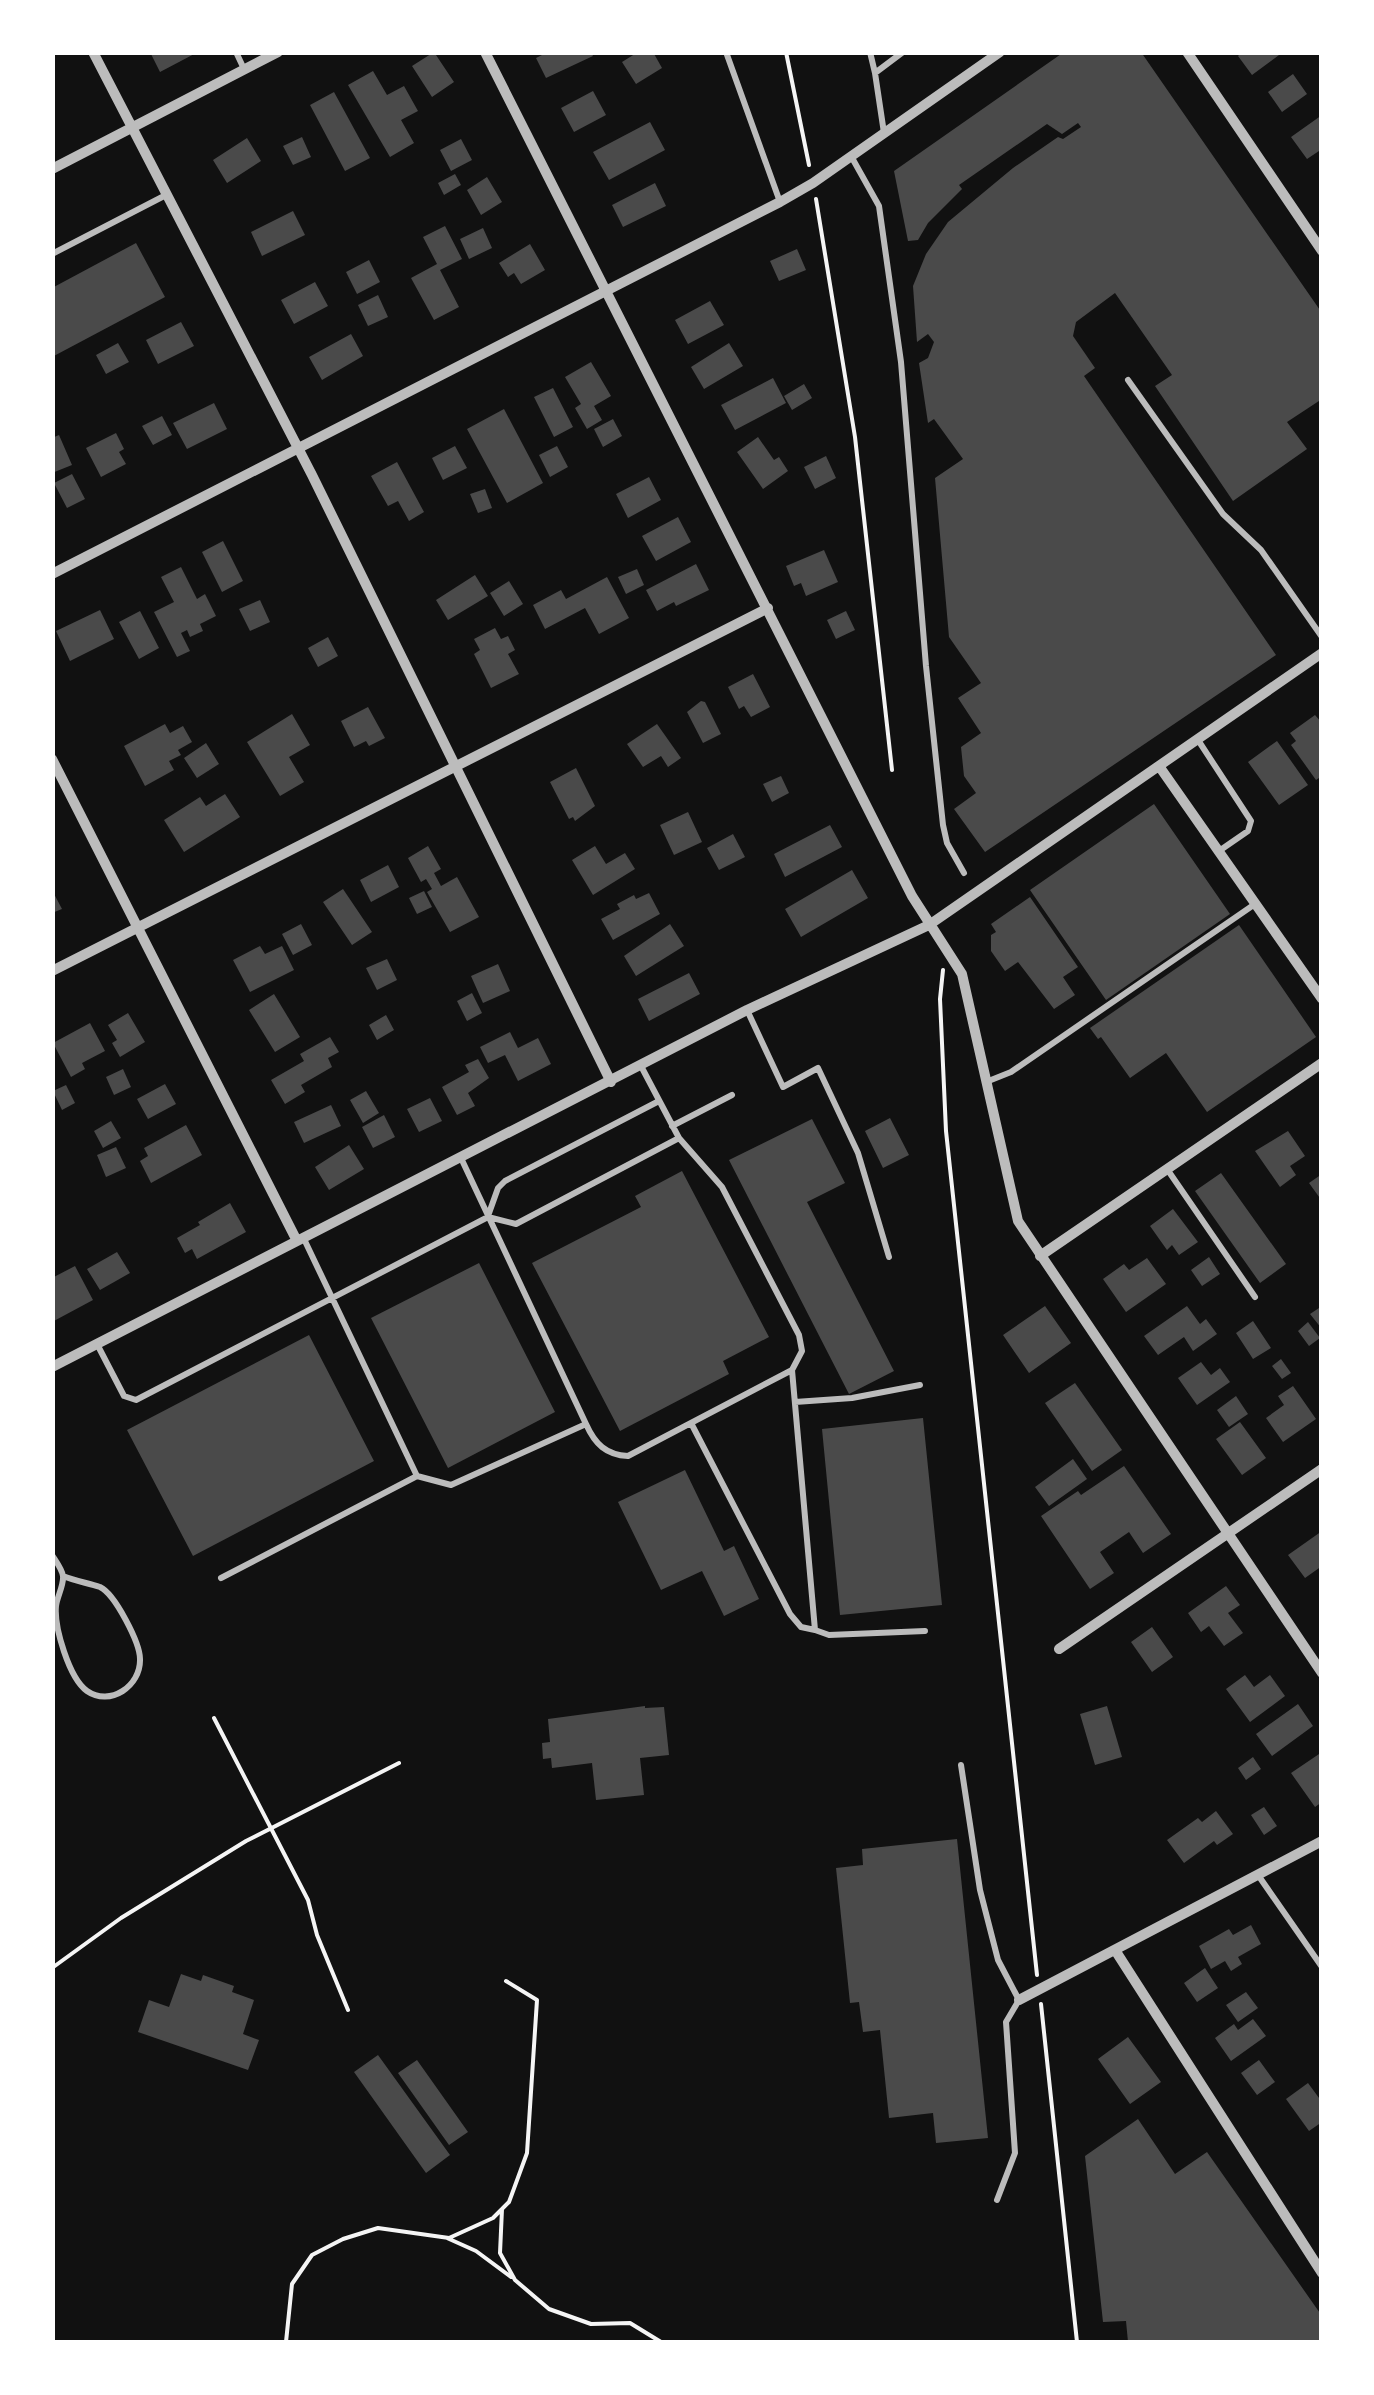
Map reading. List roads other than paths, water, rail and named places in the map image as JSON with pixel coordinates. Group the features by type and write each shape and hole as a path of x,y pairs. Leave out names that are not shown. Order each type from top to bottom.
{"street":[{"path":"93,52 298,448 611,1082"},
{"path":"52,170 278,52"},
{"path":"485,52 929,925 956,962 1018,1222 1322,1673"},
{"path":"52,574 780,202 1000,52"},
{"path":"1187,52 1319,243"},
{"path":"52,971 768,608"},
{"path":"52,1367 747,1010 929,925 1322,652"},
{"path":"52,759 300,1239"},
{"path":"1158,766 1322,1000"},
{"path":"1040,1256 1322,1062"},
{"path":"1059,1649 1322,1469"},
{"path":"1019,2000 1322,1841"},
{"path":"1115,1950 1322,2273"}],"lane":[{"path":"236,52 244,70"},
{"path":"726,52 780,202"},
{"path":"870,52 884,134"},
{"path":"875,73 904,52"},
{"path":"852,156 879,206 901,362 943,825 964,873"},
{"path":"52,254 166,196"},
{"path":"1128,380 1223,514 1261,550 1322,637"},
{"path":"1197,738 1251,821 1248,830 1219,852"},
{"path":"986,1082 1011,1072 1256,904"},
{"path":"747,1010 783,1087 818,1068 858,1153 889,1257"},
{"path":"641,1066 679,1138 722,1187 798,1335 802,1352 792,1370 815,1630"},
{"path":"672,1126 732,1095"},
{"path":"488,1217 498,1188 505,1181 659,1100"},
{"path":"97,1344 124,1396 136,1400 488,1217 516,1224 679,1138"},
{"path":"460,1158 586,1424 602,1448 614,1456 628,1456 792,1370"},
{"path":"1166,1168 1255,1297"},
{"path":"300,1239 333,1299 417,1476"},
{"path":"794,1402 852,1398 920,1385"},
{"path":"220,1578 417,1476 451,1485 586,1424"},
{"path":"691,1424 800,1627 829,1635 925,1631"},
{"path":"52,1555 63,1576 56,1623 62,1646 84,1690 102,1698 120,1693 132,1686 140,1668 140,1652 112,1595 100,1587 63,1576"},
{"path":"961,1765 980,1890 998,1960 1019,2000 1006,2022 1016,2153 996,2200"},
{"path":"1257,1874 1322,1968"}]}
